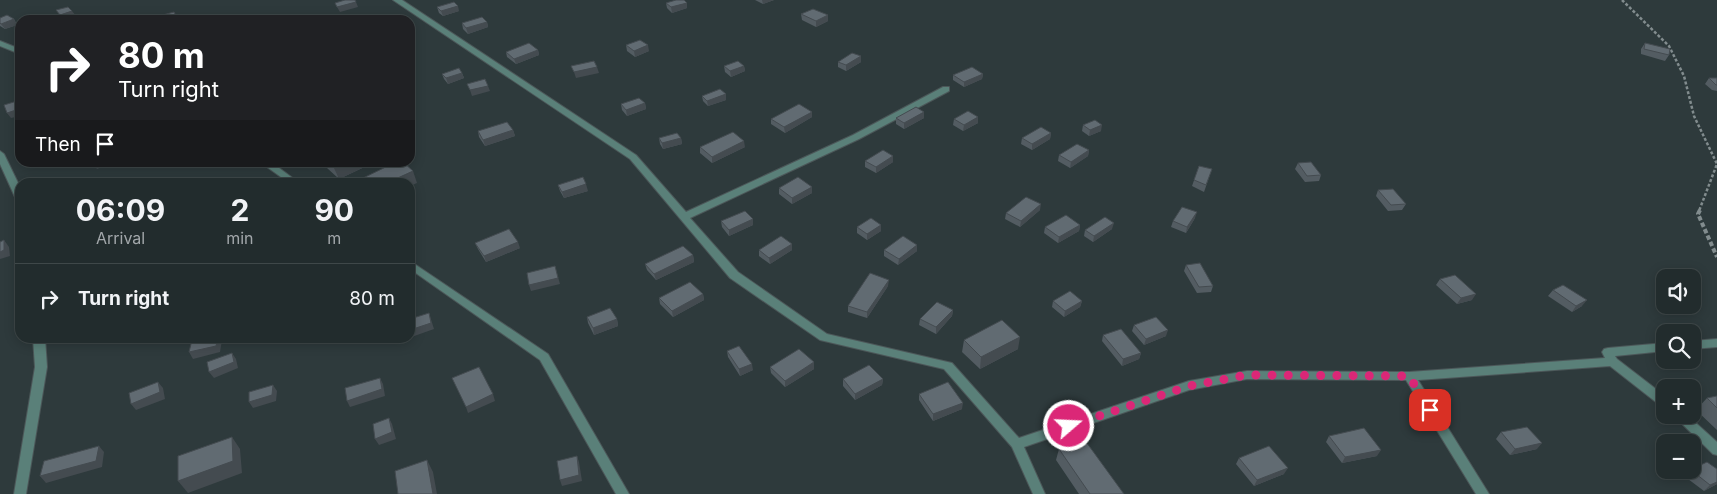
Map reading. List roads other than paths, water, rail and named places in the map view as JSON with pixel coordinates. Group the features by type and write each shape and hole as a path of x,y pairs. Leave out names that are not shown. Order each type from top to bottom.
{"street":[{"path":"398,0 633,157 734,275 824,336 948,366 1018,444 1040,494"},
{"path":"0,43 15,50"},
{"path":"684,217 856,137 946,89"},
{"path":"0,154 15,186"},
{"path":"271,167 287,178"},
{"path":"415,267 544,357 623,494"},
{"path":"20,494 41,367 39,343"},
{"path":"1701,344 1717,343"},
{"path":"1656,348 1608,352 1612,362 1656,396"},
{"path":"1018,444 1189,386 1247,375 1409,376 1612,362"},
{"path":"1409,376 1483,494"},
{"path":"1689,424 1717,450"}]}
